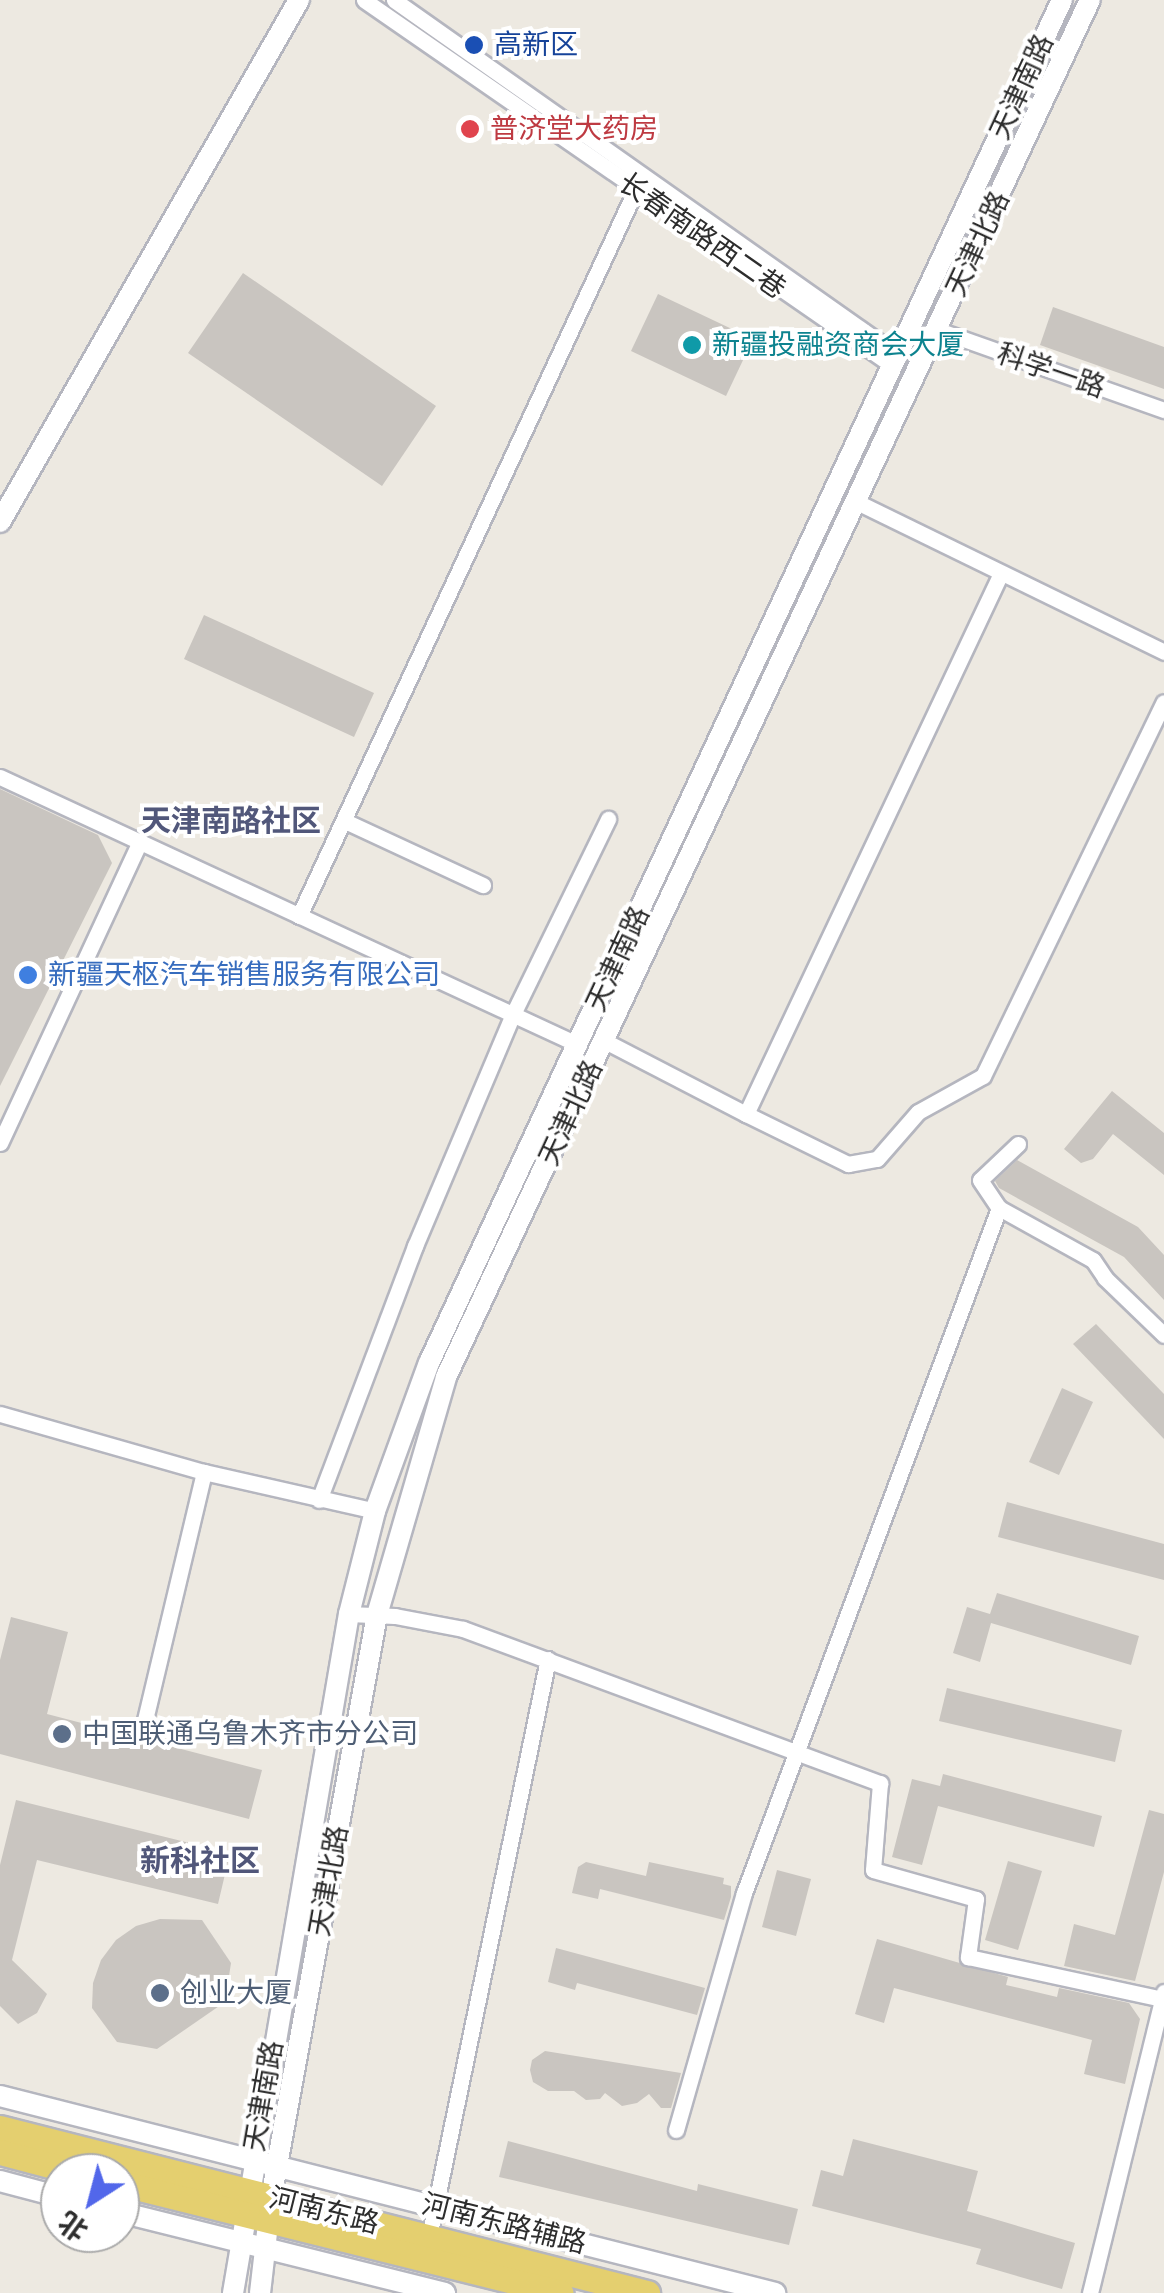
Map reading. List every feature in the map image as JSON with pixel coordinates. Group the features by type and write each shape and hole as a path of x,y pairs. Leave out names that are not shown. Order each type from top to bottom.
{"main road":[{"name":"河南东路","path":"0,2128 257,2207 560,2293"},
{"path":"0,2152 40,2162"},
{"name":"河南东路","path":"140,2187 429,2237 648,2293"}],"street":[{"path":"0,522 299,0"},
{"name":"长春南路西二巷","path":"364,0 635,190 896,361"},
{"name":"长春南路西二巷","path":"394,0 896,361"},
{"name":"天津南路","path":"257,2207 253,2161 350,1614 375,1511 430,1364 1062,0"},
{"name":"天津北路","path":"233,2293 240,2243 277,2166 377,1615 446,1377 1090,0"},
{"path":"1018,96 1041,106"},
{"path":"300,916 635,190"},
{"name":"科学一路","path":"938,330 1164,410"},
{"path":"858,502 1164,652"},
{"path":"807,548 831,558"},
{"path":"746,1114 1002,574"},
{"path":"605,1041 848,1164 876,1159 918,1112 983,1076 1164,702"},
{"path":"0,777 514,1012 578,1045"},
{"path":"319,1500 415,1246 514,1012 608,819"},
{"path":"346,822 483,885"},
{"path":"0,1143 140,840"},
{"path":"1018,1144 980,1180 999,1208 1094,1260 1105,1278 1164,1335"},
{"path":"676,2130 744,1894 999,1208"},
{"path":"0,1414 204,1472 375,1511"},
{"path":"144,1724 204,1472"},
{"path":"350,1614 463,1629 880,1783 873,1870 976,1899 968,1958 1163,1995 1090,2293"},
{"path":"429,2237 548,1659"},
{"name":"河南东路辅路","path":"0,2096 775,2293"},
{"path":"0,2182 40,2192"},
{"name":"天津北路","path":"257,2207 265,2248 260,2293"},
{"path":"140,2217 445,2293"}],"building":[{"path":"243,273 436,406 382,486 188,353"},
{"name":"新疆投融资商会大厦","path":"658,294 753,339 726,396 631,351"},
{"path":"1053,307 1164,347 1164,389 1040,345"},
{"path":"204,615 374,693 354,737 184,659"},
{"name":"新疆天枢汽车销售服务有限公司","path":"0,789 98,835 112,863 0,1086"},
{"path":"1112,1091 1164,1133 1164,1175 1113,1134 1093,1159 1081,1163 1064,1149"},
{"path":"1017,1160 1138,1227 1164,1255 1164,1300 1124,1257 999,1188 995,1181"},
{"path":"1096,1324 1164,1394 1164,1439 1073,1344"},
{"path":"1062,1388 1093,1402 1059,1475 1029,1462"},
{"path":"1007,1502 1164,1544 1164,1580 998,1537"},
{"path":"997,1593 1139,1636 1131,1665 991,1623 980,1662 953,1653 967,1607 990,1614"},
{"name":"中国联通乌鲁木齐市分公司","path":"11,1617 68,1632 47,1714 262,1770 249,1819 0,1754 0,1660"},
{"path":"947,1688 1122,1730 1115,1762 939,1721"},
{"path":"943,1774 1102,1816 1094,1847 938,1806 922,1865 892,1857 912,1779 940,1786"},
{"path":"16,1800 230,1853 218,1904 37,1860 12,1960 47,1994 37,2013 18,2024 0,2006 0,1865"},
{"path":"1149,1810 1164,1814 1164,1872 1135,1981 1064,1966 1074,1924 1115,1935"},
{"path":"1008,1861 1042,1871 1018,1950 985,1940"},
{"path":"586,1862 646,1876 649,1862 724,1878 723,1884 731,1886 731,1897 724,1920 600,1889 598,1899 572,1893 578,1867"},
{"path":"777,1870 811,1879 796,1936 762,1927"},
{"name":"创业大厦","path":"160,1919 202,1920 231,1963 225,2002 157,2049 117,2042 92,2008 93,1983 101,1960 116,1940 136,1926"},
{"path":"877,1939 1008,1977 1006,1985 1057,1997 1059,1988 1129,2003 1140,2019 1125,2084 1084,2074 1092,2040 894,1988 884,2023 855,2014"},
{"path":"556,1948 705,1988 697,2015 577,1983 575,1990 548,1982"},
{"path":"545,2051 681,2073 671,2108 661,2108 649,2094 637,2103 622,2106 605,2093 600,2099 586,2100 574,2091 548,2091 533,2082 530,2070 532,2060"},
{"path":"853,2139 978,2171 967,2211 1075,2243 1062,2289 976,2264 981,2249 812,2206 821,2170 843,2176"},
{"path":"508,2141 697,2191 698,2184 798,2209 789,2245 499,2177"}],"place":[{"name":"高新区","path":"474,45"},
{"name":"普济堂大药房","path":"470,129"},
{"name":"新疆投融资商会大厦","path":"692,345"},
{"name":"新疆天枢汽车销售服务有限公司","path":"28,975"},
{"name":"中国联通乌鲁木齐市分公司","path":"62,1734"},
{"name":"创业大厦","path":"160,1993"}],"district":[{"name":"天津南路社区","path":"231,821"},
{"name":"新科社区","path":"200,1861"}]}
